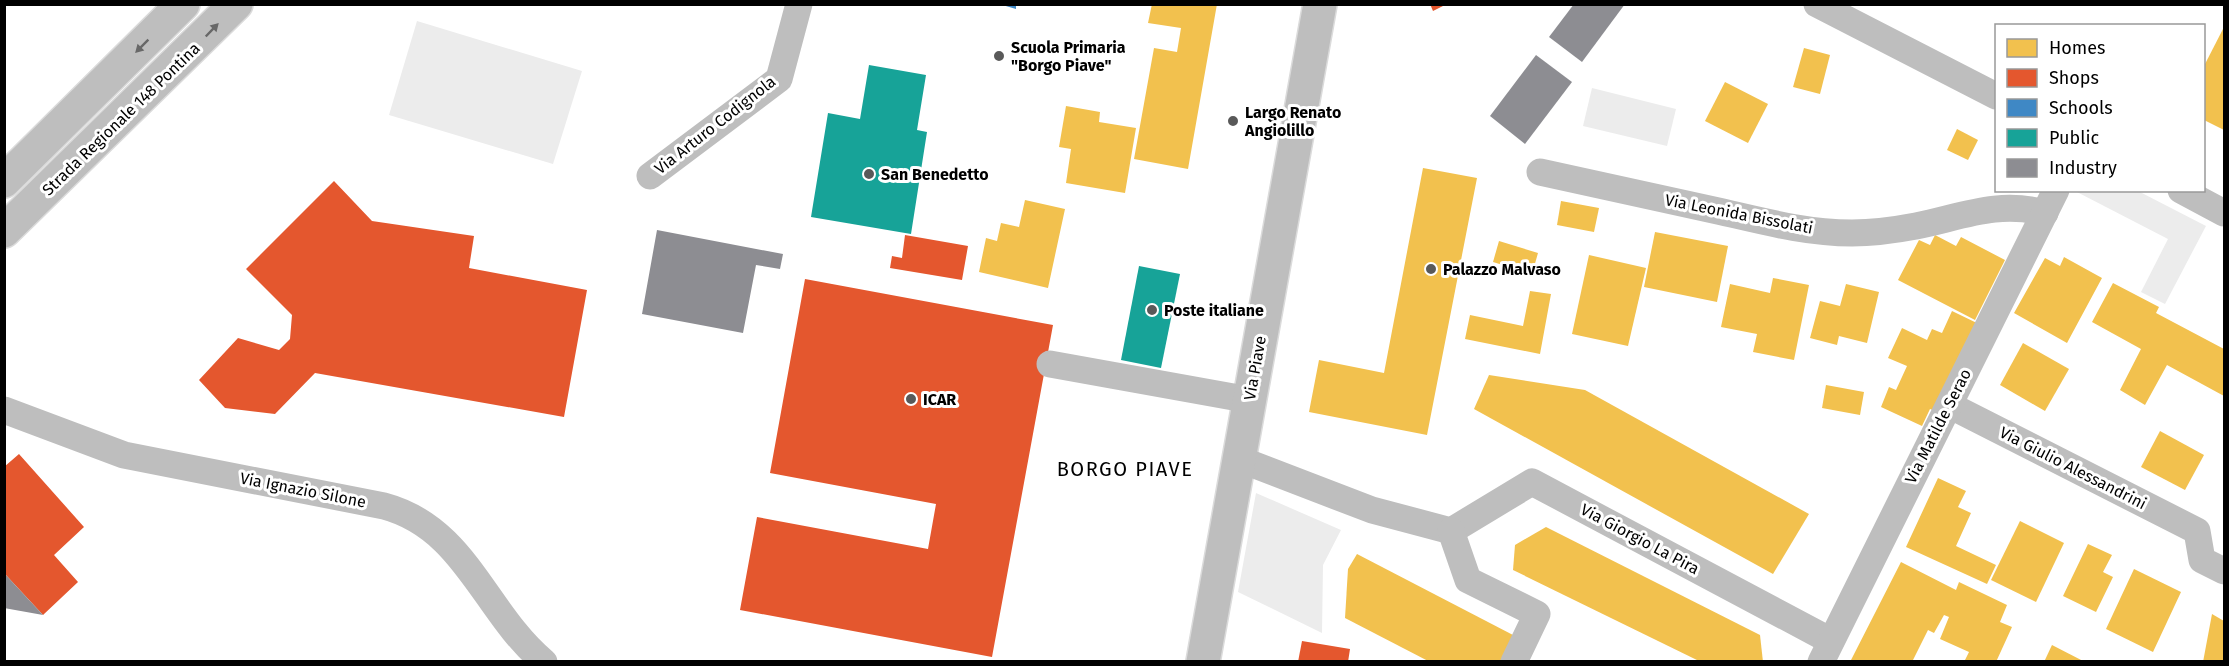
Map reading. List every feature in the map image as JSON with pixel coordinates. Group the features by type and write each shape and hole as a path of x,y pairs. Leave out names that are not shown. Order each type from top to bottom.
{"main road":[{"path":"4,181 183,4"},
{"name":"Strada Regionale 148 Pontina","path":"4,231 236,4"},
{"name":"Via Piave","path":"1203,662 1320,4"}],"street":[{"name":"Via Arturo Codignola","path":"650,176 779,79 799,4"},
{"path":"1817,4 1995,95"},
{"name":"Via Leonida Bissolati","path":"1540,172 1802,230 1852,233 1915,226 1984,210 2025,207 2050,202"},
{"path":"2185,192 2224,213"},
{"name":"Via Matilde Serao","path":"1826,651 2050,202"},
{"path":"1050,364 1250,400"},
{"name":"Via Giulio Alessandrini","path":"1949,405 2197,531 2202,560 2224,571"},
{"name":"Via Ignazio Silone","path":"4,410 124,455 384,506 404,513 431,527 440,535 467,566 508,624 544,662"},
{"path":"1239,459 1372,510 1451,531 1468,580 1537,614 1514,662"},
{"name":"Via Giorgio La Pira","path":"1451,531 1532,482 1826,651"}],"shaded area":[{"path":"417,21 582,71 553,164 389,115"},
{"path":"1592,88 1676,109 1667,146 1583,126"},
{"path":"2077,192 2140,192 2206,226 2165,304 2141,292 2168,239"},
{"path":"1256,493 1341,530 1323,565 1322,633 1238,592"}],"building: Homes":[{"path":"1152,4 1217,4 1188,169 1134,159 1154,48 1177,52 1181,28 1148,23"},
{"path":"2224,27 2224,130 2205,120 2205,64"},
{"path":"1804,48 1830,55 1820,94 1793,87"},
{"path":"1725,82 1768,104 1748,143 1705,121"},
{"path":"1066,106 1100,112 1099,122 1136,128 1125,193 1066,183 1071,149 1059,147"},
{"path":"1957,129 1978,140 1968,160 1947,150"},
{"name":"Palazzo Malvaso","path":"1423,168 1477,178 1427,435 1309,412 1319,360 1384,373"},
{"path":"1025,200 1065,209 1048,288 979,272 986,238 997,241 1001,223 1019,227"},
{"path":"1561,201 1599,208 1594,232 1557,225"},
{"path":"1655,232 1728,246 1717,302 1644,287"},
{"path":"1935,235 1956,246 1961,237 2005,260 1975,320 1898,280 1919,240 1930,245"},
{"path":"1499,241 1538,253 1532,274 1493,262"},
{"path":"1589,255 1646,268 1628,346 1572,334"},
{"path":"2064,257 2102,278 2067,343 2014,313 2045,258 2060,266"},
{"path":"1773,278 1809,285 1794,360 1753,352 1757,334 1721,327 1730,284 1770,293"},
{"path":"2113,283 2159,307 2156,313 2224,349 2224,396 2167,365 2145,405 2120,390 2141,349 2092,322"},
{"path":"1846,284 1879,292 1867,343 1839,336 1837,345 1810,338 1820,301 1840,306"},
{"path":"1530,291 1551,294 1540,354 1465,339 1470,315 1523,326"},
{"path":"1952,311 1983,326 1942,414 1930,409 1922,426 1881,407 1889,387 1896,390 1907,366 1888,358 1902,328 1927,340 1932,329 1942,333"},
{"path":"2023,343 2069,369 2045,411 2000,385"},
{"path":"1489,375 1585,390 1809,514 1773,574 1474,409"},
{"path":"1826,385 1864,392 1860,415 1822,408"},
{"path":"2160,431 2204,455 2185,490 2141,467"},
{"path":"1938,478 1966,491 1958,507 1971,513 1956,546 1996,565 1987,584 1906,547"},
{"path":"2020,521 2064,543 2036,602 1991,580"},
{"path":"1546,527 1760,635 1763,662 1701,662 1513,570 1515,545"},
{"path":"2088,544 2112,555 2103,572 2113,577 2096,612 2063,596"},
{"path":"1357,554 1513,635 1501,662 1430,662 1345,618 1348,569"},
{"path":"1901,562 1956,590 1959,582 2007,605 2000,622 2012,627 1996,662 1964,662 1969,652 1940,639 1949,617 1944,615 1934,633 1928,630 1912,662 1850,662"},
{"path":"2134,569 2181,592 2153,652 2106,629"},
{"path":"2212,614 2224,621 2224,662 2203,662"},
{"path":"2052,645 2085,662 2044,662"}],"building: Shops":[{"path":"1430,4 1447,4 1433,11"},
{"path":"334,181 372,221 474,236 469,268 587,290 564,417 315,373 275,414 225,408 199,380 238,338 279,350 290,339 292,315 246,269"},
{"path":"905,235 968,246 962,280 890,268 892,256 902,258"},
{"name":"ICAR","path":"805,279 1053,325 992,657 740,610 757,517 928,549 936,504 770,473"},
{"path":"19,454 84,527 54,555 78,582 43,615 4,573 4,467"},
{"path":"1302,641 1350,649 1348,662 1298,662"}],"building: Schools":[{"path":"999,4 1016,4 1016,9"}],"building: Public":[{"name":"San Benedetto","path":"869,65 926,75 917,130 927,132 911,234 811,217 828,113 860,119"},
{"name":"Poste italiane","path":"1139,266 1180,274 1161,368 1121,360"}],"building: Industry":[{"path":"1574,4 1625,4 1582,62 1549,37"},
{"path":"1536,55 1572,82 1525,144 1490,116"},
{"path":"657,230 783,254 780,269 756,265 743,333 642,314"},
{"path":"4,573 43,615 4,608"}],"place":[{"name":"Scuola Primaria \"Borgo Piave\"","path":"999,56"},
{"name":"Largo Renato Angiolillo","path":"1233,121"},
{"name":"San Benedetto","path":"869,174"},
{"name":"Palazzo Malvaso","path":"1431,269"},
{"name":"Poste italiane","path":"1152,310"},
{"name":"ICAR","path":"911,399"}],"district":[{"name":"BORGO PIAVE","path":"1125,469"}]}
